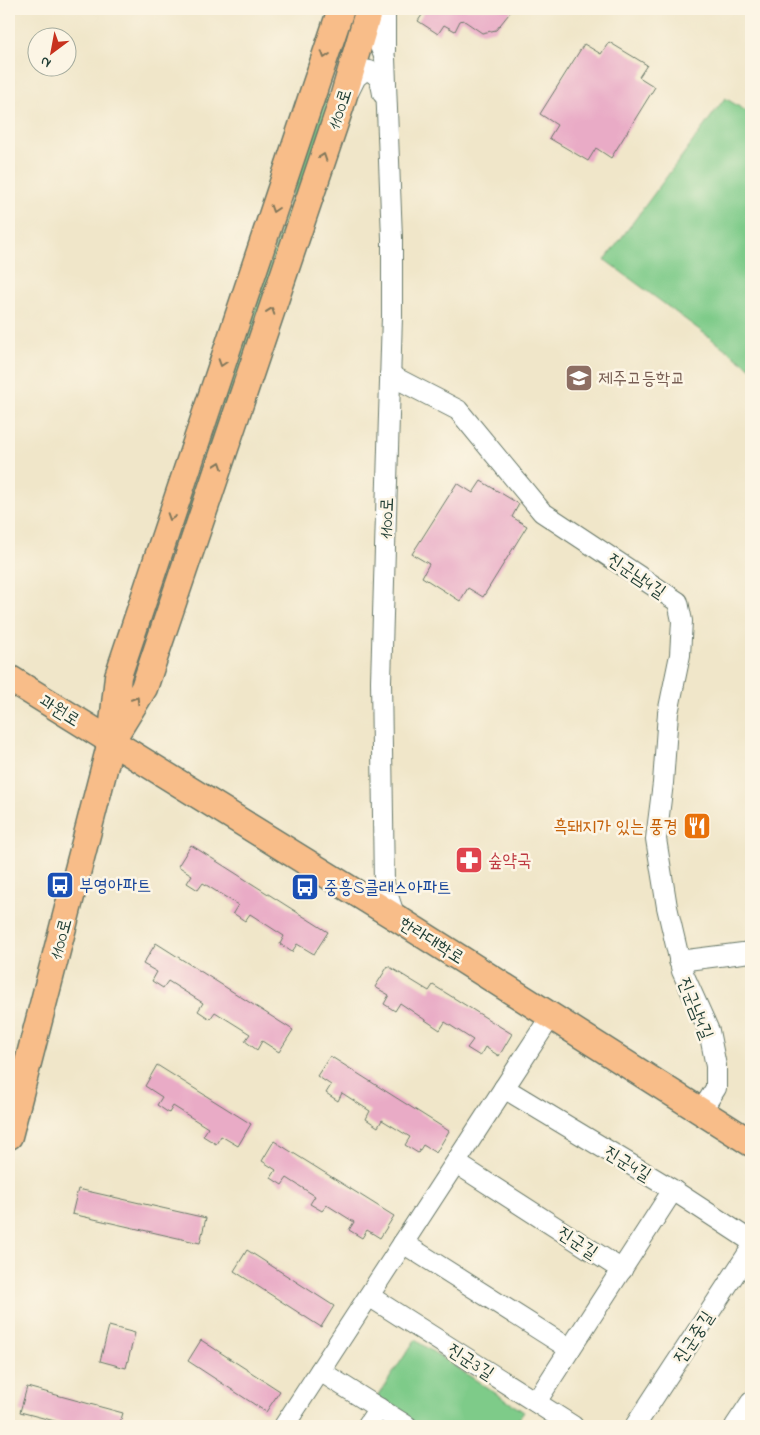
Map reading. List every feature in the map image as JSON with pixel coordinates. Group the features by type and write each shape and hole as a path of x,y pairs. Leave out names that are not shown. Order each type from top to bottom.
{"main road":[{"path":"340,12 373,13"},
{"name":"1100로","path":"9,1136 111,742 118,676 340,12"},
{"name":"1100로","path":"111,742 144,688 373,13"},
{"name":"과원로","path":"9,678 111,742"},
{"name":"한라대학로","path":"111,742 395,917 751,1142"}],"street":[{"path":"373,13 376,36 386,58 388,118"},
{"path":"341,105 361,71 371,71 381,80 388,118"},
{"name":"1100로","path":"388,118 392,238 381,681 384,884 395,917"},
{"name":"진군남4길","path":"390,375 458,410 542,512 678,602 682,621 680,655 668,713 663,783 656,839 664,891 682,972 709,1031 716,1066 716,1088 702,1110"},
{"name":"진군남4길","path":"680,961 751,952"},
{"path":"284,1426 552,1016"},
{"name":"진군4길","path":"504,1088 673,1190 751,1241"},
{"name":"진군길","path":"456,1163 622,1270"},
{"path":"536,1402 673,1190"},
{"path":"403,1243 570,1349"},
{"name":"진군중길","path":"635,1426 751,1249"},
{"name":"진군3길","path":"369,1296 572,1426"},
{"path":"320,1371 407,1426"},
{"path":"735,1426 751,1402"},
{"path":"367,1426 379,1408"}],"green space":[{"path":"326,94 334,97 169,585 161,583"},
{"path":"725,98 751,114 751,368 605,260"},
{"path":"415,1340 524,1412 514,1426 420,1426 377,1397"}],"building":[{"path":"426,9 513,9 496,30 482,33 463,20 460,21 455,31 444,25 438,34 418,21"},
{"path":"609,42 647,65 639,77 655,87 611,158 596,148 588,161 549,138 557,125 540,114 584,44 601,54"},
{"path":"481,481 519,504 512,517 527,526 483,597 468,588 460,601 422,577 429,564 412,554 457,483 473,493"},
{"path":"191,845 328,932 314,954 297,944 292,952 280,944 284,936 250,914 245,921 233,913 238,905 203,883 198,890 187,883 192,875 178,866"},
{"path":"156,943 293,1030 279,1052 262,1041 257,1050 245,1041 250,1034 215,1012 210,1019 198,1011 203,1003 168,981 163,988 152,981 157,972 143,964"},
{"path":"388,966 429,991 433,985 512,1034 499,1056 485,1047 480,1056 467,1048 473,1040 445,1022 440,1030 400,1003 395,1011 384,1004 389,995 375,987"},
{"path":"330,1056 449,1131 436,1153 423,1145 418,1153 405,1145 410,1137 382,1120 378,1127 366,1119 370,1111 342,1093 338,1101 326,1093 331,1085 317,1076"},
{"path":"157,1065 251,1124 238,1146 221,1136 216,1144 203,1136 208,1128 173,1106 169,1113 157,1105 162,1097 145,1086"},
{"path":"274,1141 394,1216 380,1238 367,1230 362,1238 349,1230 354,1222 327,1205 322,1211 310,1204 315,1196 287,1178 282,1185 271,1178 276,1170 262,1161"},
{"path":"78,1189 206,1218 200,1243 72,1214"},
{"path":"247,1250 334,1306 321,1327 234,1271"},
{"path":"109,1326 135,1333 126,1368 100,1361"},
{"path":"201,1340 280,1391 266,1412 188,1361"},
{"path":"27,1387 123,1413 119,1426 74,1426 20,1412"}],"place":[{"name":"제주고등학교","path":"579,378"},
{"name":"흑돼지가 있는 풍경","path":"697,826"},
{"name":"숲약국","path":"469,860"},
{"name":"부영아파트","path":"60,885"},
{"name":"중흥S클래스아파트","path":"305,887"}]}
